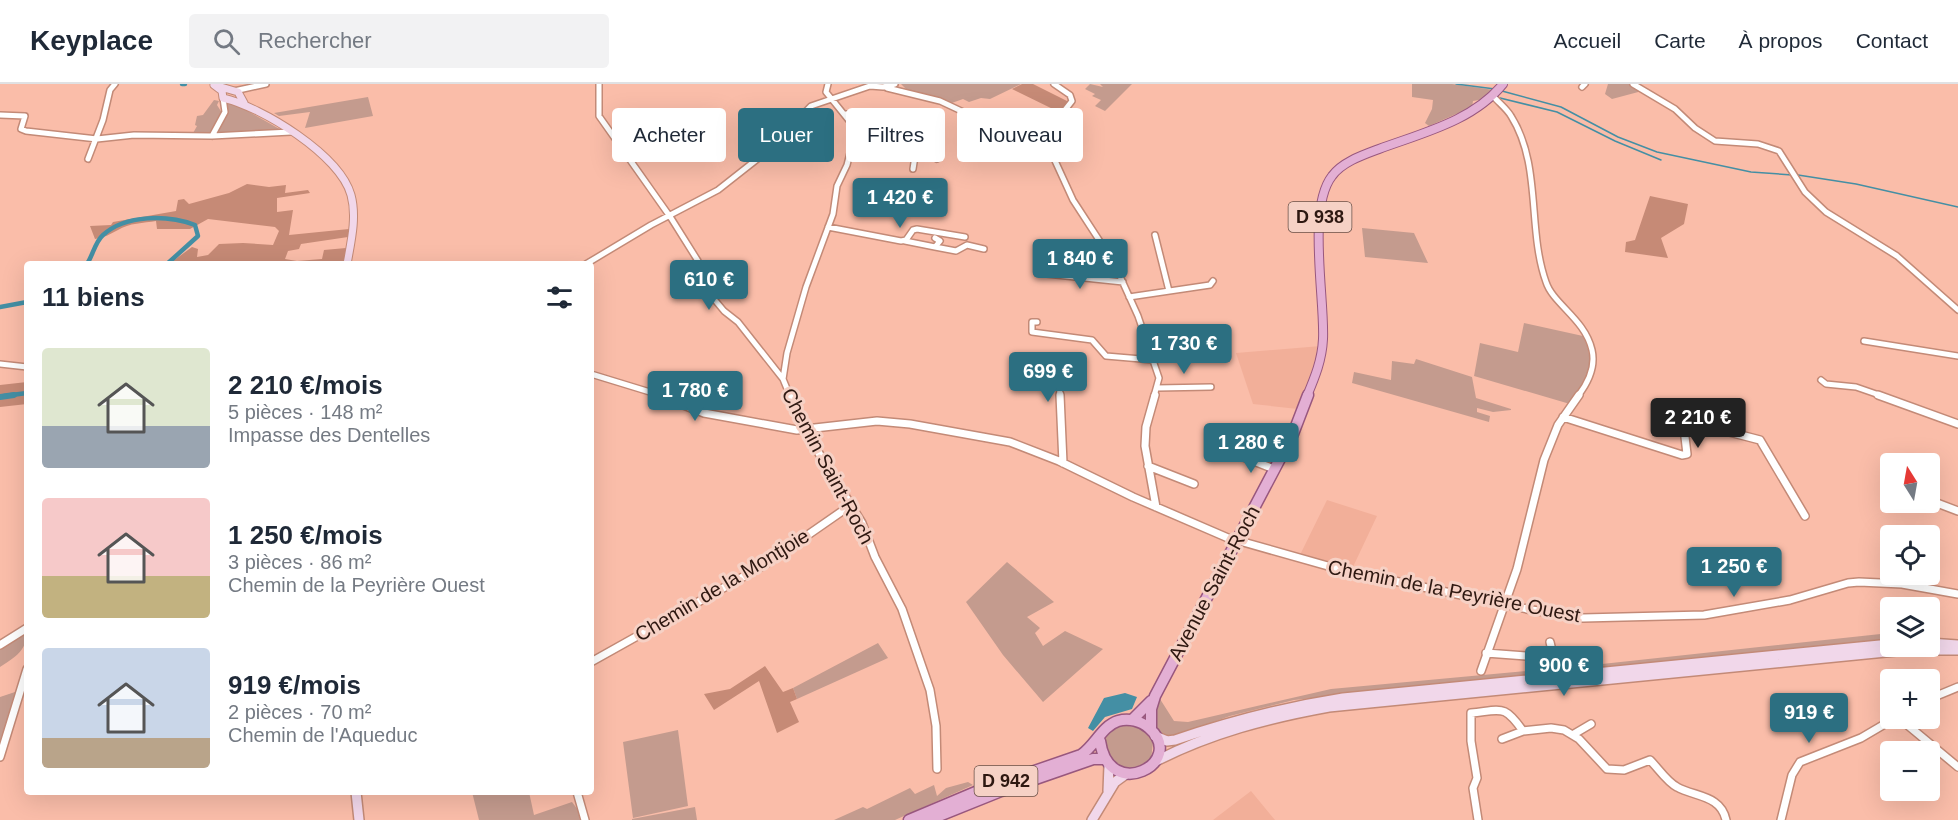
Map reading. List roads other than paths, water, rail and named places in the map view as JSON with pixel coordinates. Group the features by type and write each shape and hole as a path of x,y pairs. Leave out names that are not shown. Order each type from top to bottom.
{"main road":[{"path":"214,84 291,132 328,157 339,168 350,187 354,202 355,222 348,261"},
{"name":"Avenue Saint-Roch","path":"1155,696 1235,540 1293,434 1320,364 1323,350 1318,233 1324,196 1330,178 1339,168 1356,159 1462,117 1493,96 1503,84"},
{"path":"1940,644 1958,645"},
{"path":"1132,720 1167,741 1234,720 1290,706 1343,698 1880,645"},
{"path":"1097,820 1107,794 1115,782 1126,774 1143,772 1156,761 1197,741 1239,726 1329,707 1905,650 1958,650"},
{"name":"D 938","path":"1100,741 1102,734 1111,724 1132,720 1155,696"},
{"name":"D 938","path":"1155,696 1151,709 1153,733 1159,751 1156,761"},
{"path":"1100,741 1106,762 1107,794"},
{"name":"D 942","path":"909,820 964,797 1082,755 1100,741"},
{"path":"929,820 1093,759 1106,762 1126,774"},
{"path":"356,795 359,820"},
{"path":"1092,820 1102,806"}],"street":[{"path":"88,159 97,139 107,99 115,84"},
{"path":"212,136 224,115 230,96 247,87 266,84"},
{"path":"599,84 599,116 698,261 709,293 724,311 738,322 783,380"},
{"path":"828,84 826,92 846,114"},
{"path":"883,87 895,84"},
{"path":"1054,84 1071,95 1071,101 1046,134 1046,141 1073,200 1102,241 1123,282 1138,316 1159,378 1146,427 1148,466 1156,507"},
{"path":"1633,84 1675,109 1695,128 1715,141 1758,144 1779,151 1805,192 1826,212 1897,256 1958,310"},
{"path":"591,261 718,190 765,153 789,131 808,108 870,86 940,101 957,109"},
{"path":"1481,672 1503,603 1514,580 1532,512 1535,486 1551,440 1563,417 1587,383 1592,371 1592,351 1581,328 1547,285 1543,276 1535,233 1526,143 1508,112 1493,96"},
{"path":"0,114 25,116 21,129 26,131 97,139 134,135 212,136 291,132"},
{"name":"Chemin Saint-Roch","path":"848,162 837,186 833,214 806,287 787,353 783,380 804,429 851,506 896,596 930,690 936,726 937,768"},
{"path":"913,169 914,162"},
{"path":"828,227 957,251 967,245 984,249"},
{"path":"904,241 913,230 917,229 964,237"},
{"path":"1155,235 1169,291"},
{"path":"935,238 940,241 935,247"},
{"path":"1037,273 1123,282"},
{"path":"1129,297 1210,285 1214,281"},
{"path":"1037,322 1032,322 1030,329 1032,332 1092,340 1107,356 1153,360"},
{"path":"1864,341 1958,356"},
{"path":"0,364 24,367"},
{"name":"Chemin de la Peyrière Ouest","path":"594,375 671,399 704,413 784,428 804,429 877,421 910,424 1010,442 1235,540 1342,570 1583,618 1651,618 1728,612 1790,600 1859,582 1902,584 1958,594"},
{"path":"1063,464 1059,378 1074,377"},
{"path":"1821,380 1826,384 1856,387 1958,424"},
{"path":"1157,388 1211,387"},
{"path":"1563,417 1682,454 1687,454 1683,420 1760,440 1805,516"},
{"path":"1241,456 1274,470"},
{"path":"1148,466 1194,484"},
{"path":"1940,504 1958,511"},
{"name":"Chemin de la Montjoie","path":"594,660 766,564 851,506"},
{"path":"0,645 24,630"},
{"path":"1486,653 1551,658 1553,655 1550,642"},
{"path":"0,757 24,679"},
{"path":"1940,694 1958,687"},
{"path":"1478,820 1473,789 1477,778 1471,741 1470,713 1503,710 1510,712 1523,731"},
{"path":"1574,734 1591,724"},
{"path":"1502,739 1523,731 1551,726 1574,734 1599,763 1611,770 1623,771 1650,760 1676,786 1709,797 1725,815 1726,820"},
{"path":"1781,820 1792,775 1800,762 1861,738 1880,727"},
{"path":"1911,729 1958,767"},
{"path":"578,795 585,820"}],"water":[{"path":"1125,693 1137,697 1132,709 1105,717 1093,731 1088,728 1104,698"}],"waterway":[{"path":"1456,84 1495,89"},
{"path":"1502,91 1561,107 1618,137 1657,152 1751,172 1792,175"},
{"path":"1500,98 1557,112 1615,141 1661,160"},
{"path":"1798,175 1856,184 1958,207"},
{"path":"88,261 100,238 112,228 123,223 160,218 195,225 198,236 170,261"},
{"path":"0,307 24,303"},
{"path":"4,396 24,393"},
{"path":"0,397 14,395"}]}
